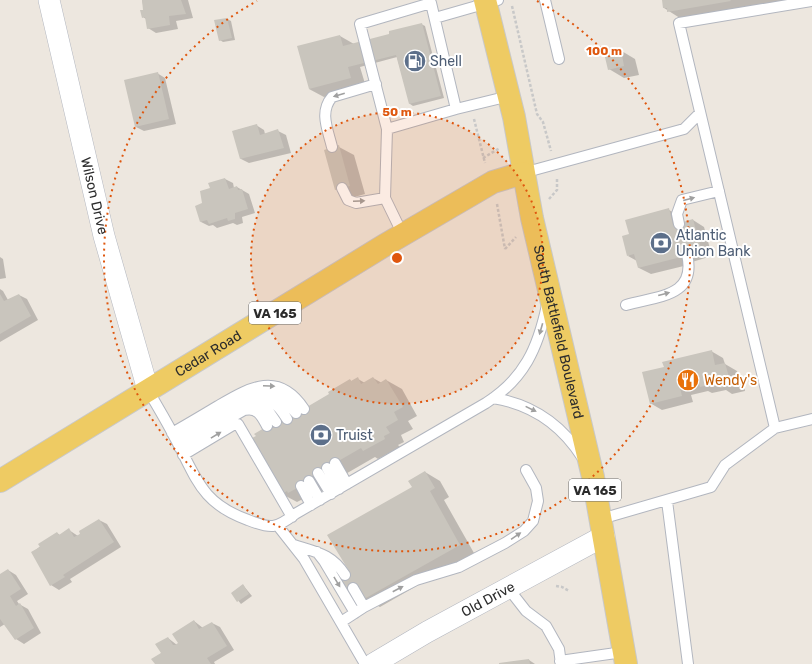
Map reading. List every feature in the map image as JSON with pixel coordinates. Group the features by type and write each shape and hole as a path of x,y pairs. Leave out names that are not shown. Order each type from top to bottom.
{"main road":[{"name":"South Battlefield Boulevard","path":"490,1 523,173 593,477 624,658"},
{"name":"Cedar Road","path":"0,481 403,235 493,182 523,173"}],"street":[{"name":"Wilson Drive","path":"49,0 104,236 148,390"},
{"name":"Old Drive","path":"373,664 508,588 602,527"}],"lane":[{"path":"545,0 559,59"},
{"path":"435,18 490,1"},
{"path":"775,428 679,23 812,1"},
{"path":"403,235 385,198 387,128 360,24 431,4 456,109"},
{"path":"332,147 324,116 327,102 332,97 376,84"},
{"path":"387,128 509,96"},
{"path":"523,173 684,128 700,113"},
{"path":"342,188 348,200 356,203 385,198"},
{"path":"679,224 677,214 682,200 719,191"},
{"path":"626,305 679,290 688,280 690,265 687,254"},
{"path":"148,390 196,479 207,495 219,506 234,515 263,526 278,526 493,398 517,378 533,352 540,335 549,300 548,277"},
{"path":"269,385 280,387 292,395 295,414 278,406 269,399 255,396 244,399 178,444 243,391 257,386 269,385"},
{"path":"493,398 510,401 527,407 548,420 571,442 593,477"},
{"path":"178,444 249,406 262,405 267,408 272,424"},
{"path":"602,527 667,501 711,488 725,465 775,428 812,419"},
{"path":"178,444 238,424 292,517"},
{"path":"339,489 327,468 339,489"},
{"path":"341,622 416,580 459,567 505,543 524,531 533,521 538,501 536,488 526,470"},
{"path":"305,484 316,503"},
{"path":"667,501 688,664"},
{"path":"278,526 304,559 365,664"},
{"path":"294,545 330,557 345,575"},
{"path":"317,552 360,610"},
{"path":"353,588 360,610"},
{"path":"508,588 526,611 546,626 559,649 560,662 624,658"}],"path":[{"path":"511,0 537,114 543,122"}],"building":[{"path":"142,0 181,0 186,14 169,16 170,25 147,29 145,17 142,18 140,10 143,10"},
{"path":"662,0 731,1 667,12 667,8 663,8"},
{"path":"227,18 232,38 219,41 214,20"},
{"name":"Shell","path":"422,23 441,96 409,104 396,55 348,67 351,78 309,89 297,46 340,35 343,46 389,34 389,31"},
{"path":"621,49 624,66 608,70 604,53"},
{"path":"158,72 169,119 135,127 124,80"},
{"path":"257,124 260,135 278,129 284,148 240,159 232,131"},
{"path":"339,145 350,186 335,190 324,150"},
{"path":"225,178 229,189 237,186 238,190 242,189 248,209 235,213 235,219 228,221 227,218 209,224 207,220 200,222 195,206 202,203 200,191 210,188 208,183"},
{"name":"Atlantic Union Bank","path":"669,208 673,225 693,219 701,249 681,255 681,257 638,268 634,254 627,256 622,236 629,234 625,220"},
{"path":"0,294 4,301 19,294 31,316 0,334"},
{"name":"Wendy's","path":"712,350 715,365 725,363 729,377 732,376 734,384 720,388 718,383 700,387 699,384 680,388 682,396 650,404 642,372 664,367 662,362"},
{"name":"Truist","path":"358,377 361,384 373,377 378,384 386,379 403,407 394,412 398,420 386,427 390,433 384,436 385,439 363,451 361,448 309,478 310,481 288,493 287,491 282,494 250,439 256,436 254,434 276,421 278,424 329,394 328,392 350,379 351,381"},
{"path":"425,471 435,488 430,491 460,545 364,599 355,584 345,590 337,577 349,571 327,535 412,487 408,481"},
{"path":"99,519 114,542 63,575 65,577 50,586 31,552 40,547 38,544 57,532 59,535 69,528 74,537 80,534 79,531"},
{"path":"8,569 21,589 10,596 16,606 20,603 34,628 15,640 0,619 0,574"},
{"path":"243,584 249,594 237,602 231,593"},
{"path":"194,620 199,629 212,622 227,646 207,658 211,664 155,664 151,659 161,653 155,644 168,637 173,645 175,645 178,643 172,634"},
{"path":"529,659 530,664 499,664 499,663"}],"place":[{"name":"Shell","path":"415,61"},
{"name":"Atlantic Union Bank","path":"661,243"},
{"name":"Wendy's","path":"688,380"},
{"name":"Truist","path":"321,435"}]}
